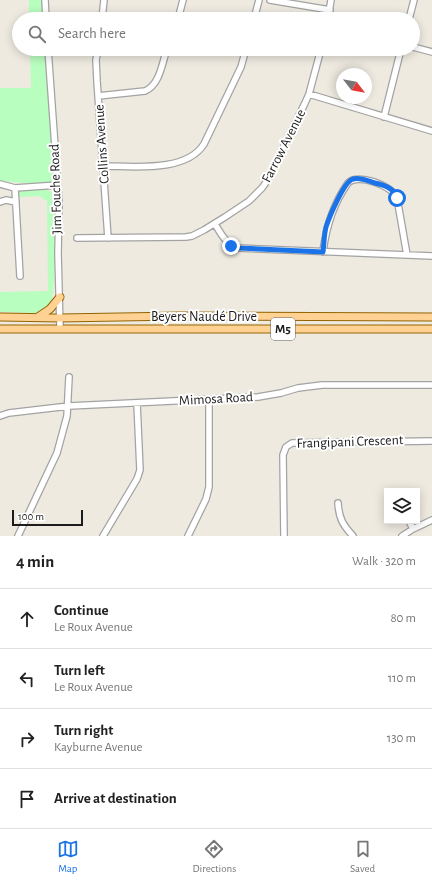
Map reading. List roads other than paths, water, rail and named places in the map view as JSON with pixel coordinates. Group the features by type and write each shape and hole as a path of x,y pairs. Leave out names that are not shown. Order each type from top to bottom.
{"main road":[{"path":"38,318 50,309 60,297"},
{"name":"Beyers Naudé Drive","path":"0,317 432,317"},
{"name":"Beyers Naudé Drive","path":"0,328 432,330"}],"street":[{"path":"45,0 46,12"},
{"path":"103,12 104,0"},
{"path":"180,12 183,0"},
{"path":"256,12 259,0"},
{"path":"270,0 330,10 332,0"},
{"path":"410,12 414,0"},
{"path":"420,49 432,52"},
{"name":"Jim Fouche Road","path":"49,56 58,185 60,328"},
{"name":"Collins Avenue","path":"97,56 96,70 108,238"},
{"path":"98,96 145,91 153,87 165,56"},
{"path":"103,166 169,165 184,160 196,153 204,144 238,74 244,56"},
{"name":"Farrow Avenue","path":"77,238 186,237 198,233 215,224 248,201 262,188 272,171 309,94 319,56"},
{"path":"384,117 399,56"},
{"path":"309,94 432,131"},
{"path":"323,252 327,227 336,205 348,183 353,179 357,179 380,184 390,188 394,193 398,202 407,255"},
{"path":"0,184 15,188 58,185"},
{"path":"15,188 20,276"},
{"path":"0,202 6,200 16,202"},
{"path":"215,224 227,243 238,248 432,256"},
{"path":"18,536 57,453 64,434 69,406 69,377"},
{"name":"Mimosa Road","path":"0,416 9,413 69,406 258,397 317,386 432,384"},
{"path":"188,536 206,499 208,487 209,400"},
{"path":"103,536 137,479 140,470 137,403"},
{"name":"Frangipani Crescent","path":"284,536 283,455 286,447 292,443 432,441"},
{"path":"338,503 342,523 353,536"},
{"path":"402,536 432,520"},
{"path":"410,524 413,529"}]}
